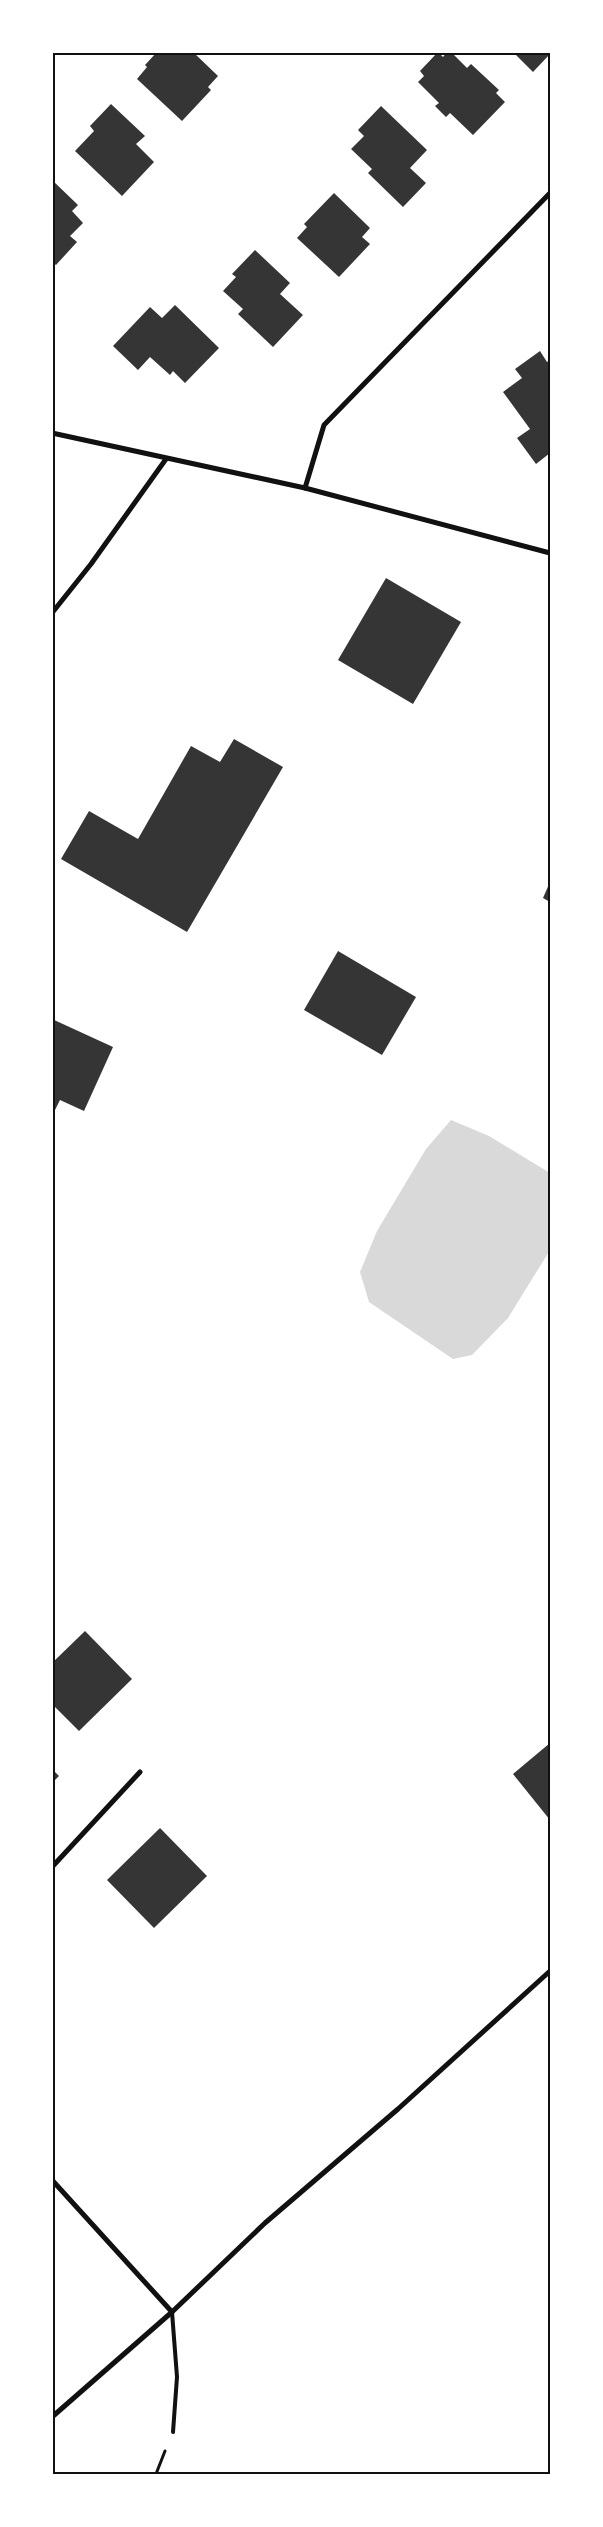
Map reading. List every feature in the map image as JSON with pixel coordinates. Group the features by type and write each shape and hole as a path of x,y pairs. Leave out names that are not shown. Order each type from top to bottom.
{"street":[{"path":"305,488 324,425 550,193"},
{"path":"52,432 166,459 305,488 550,553"},
{"path":"52,613 92,564 166,459"},
{"path":"52,1867 140,1772"},
{"path":"52,2418 172,2312 265,2222 398,2109 550,1971"},
{"path":"52,2180 172,2312"}],"lane":[{"path":"172,2312 177,2377 173,2432"}],"path":[{"path":"156,2474 173,2432"}],"shaded area":[{"path":"451,1120 489,1136 550,1173 550,1250 508,1318 472,1355 453,1359 369,1302 360,1272 377,1231 426,1149"}],"building":[{"path":"157,52 193,52 218,76 208,87 211,90 182,121 137,79 147,67 145,65"},
{"path":"438,52 443,57 447,52 451,52 467,68 471,64 499,90 496,93 505,102 473,135 450,113 446,117 435,106 439,103 418,82 424,76 420,71"},
{"path":"513,52 550,52 550,54 533,72"},
{"path":"111,104 145,136 136,144 154,162 122,196 75,151 94,131 90,126"},
{"path":"381,106 427,150 410,168 426,183 403,207 368,173 372,169 351,149 364,136 358,130"},
{"path":"52,180 78,205 72,211 83,223 70,236 77,242 56,265 52,262"},
{"path":"334,193 370,228 362,237 370,244 339,277 297,238 307,227 304,224"},
{"path":"255,250 290,283 280,294 303,315 273,347 238,314 243,309 223,291 236,277 232,274"},
{"path":"175,305 219,348 185,383 173,371 170,375 150,357 138,370 113,346 150,307 162,318"},
{"path":"540,351 547,362 550,360 550,453 536,464 517,438 530,429 503,392 522,378 515,369"},
{"path":"386,578 461,622 413,704 338,660"},
{"path":"234,739 283,767 187,932 61,859 89,811 138,839 191,746 220,762"},
{"path":"550,882 550,902 543,898"},
{"path":"338,951 416,997 382,1055 304,1010"},
{"path":"52,1019 113,1047 84,1111 60,1100 52,1116"},
{"path":"85,1631 132,1679 79,1731 52,1704 52,1663"},
{"path":"550,1743 550,1820 513,1774"},
{"path":"52,1769 59,1776 52,1783"},
{"path":"160,1828 207,1876 154,1928 107,1880"}]}
